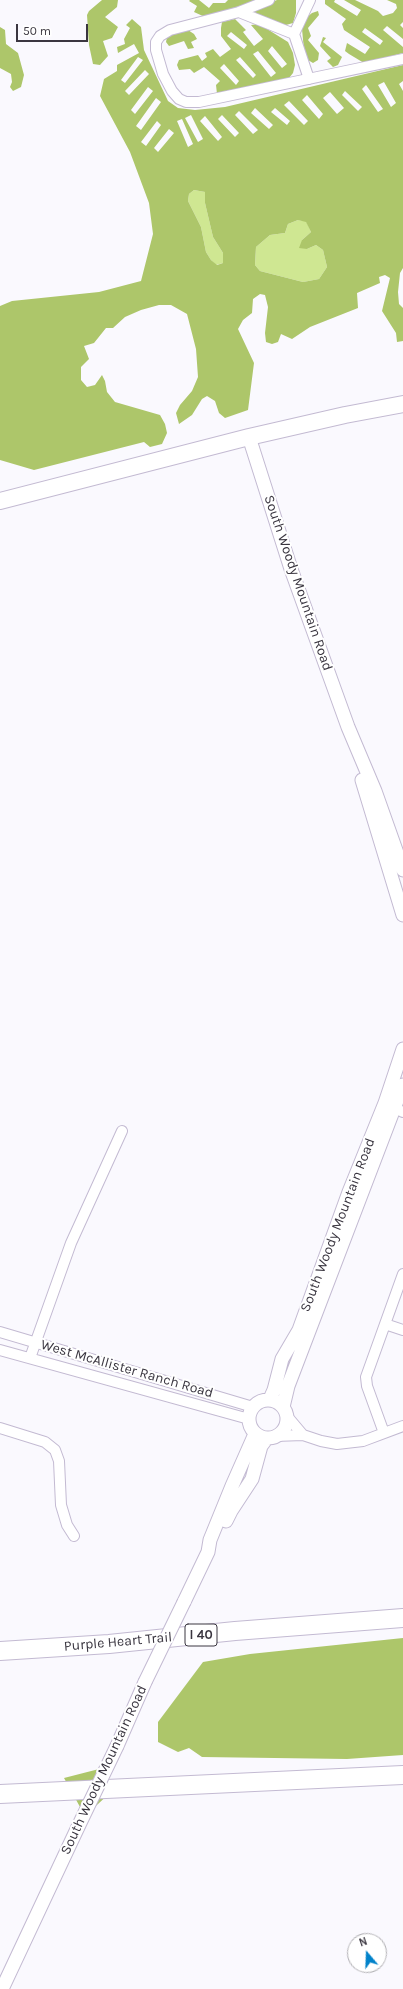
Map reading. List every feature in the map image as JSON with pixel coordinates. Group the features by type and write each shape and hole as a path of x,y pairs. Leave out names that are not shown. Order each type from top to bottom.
{"highway":[{"name":"Purple Heart Trail","path":"0,1651 108,1644 235,1631 403,1618"},
{"path":"0,1794 403,1775"}],"main road":[{"path":"0,501 249,437 403,404"}],"street":[{"path":"269,0 239,12 170,30 160,36 156,42 156,50 172,91 179,99 186,102 199,102 403,59"},
{"path":"309,79 294,34 310,0"},
{"path":"239,12 294,34"},
{"name":"South Woody Mountain Road","path":"249,437 291,569 348,727 377,798 403,870"},
{"name":"South Woody Mountain Road","path":"348,727 364,786 403,915"},
{"name":"South Woody Mountain Road","path":"270,1399 274,1390 282,1359 299,1330 349,1192 394,1108 403,1049"},
{"name":"South Woody Mountain Road","path":"285,1411 288,1386 403,1085"},
{"path":"30,1358 71,1243 122,1131"},
{"path":"384,1433 367,1386 366,1377 403,1274"},
{"path":"385,1324 403,1330"},
{"name":"West McAllister Ranch Road","path":"0,1332 251,1413"},
{"name":"West McAllister Ranch Road","path":"0,1350 251,1413"},
{"path":"303,1435 285,1411 270,1399 258,1403 251,1413 250,1425 266,1436 303,1435 337,1444 363,1441 403,1426"},
{"path":"266,1436 285,1428 285,1411"},
{"path":"0,1428 44,1442 55,1450 59,1461 61,1506 65,1520 74,1536"},
{"name":"South Woody Mountain Road","path":"2,1989 117,1746 145,1682 208,1552 210,1540 232,1486 266,1436"}],"green space":[{"path":"102,0 118,0 117,7 105,17 118,27 112,38 103,41 108,56 100,65 93,64 89,45 87,15 89,11"},
{"path":"199,0 209,8 213,3 225,3 228,0 258,0 205,17 194,12 197,6 189,1"},
{"path":"277,0 296,0 296,13 293,23 286,25 258,15 255,12 255,9"},
{"path":"325,0 335,0 334,2 357,16 361,10 344,0 355,0 378,11 383,16 393,13 397,8 396,4 387,0 403,0 403,22 400,25 403,28 403,39 387,26 383,30 403,47 403,53 364,63 349,54 345,51 347,43 365,54 370,47 344,30 342,24 346,19 325,4","holes":["365,28 383,41 380,45 362,32"]},
{"path":"318,11 319,15 308,28 311,36 308,40 319,53 318,60 313,63 308,60 304,50 302,29 306,18 312,13"},
{"path":"132,19 141,27 144,50 168,101 178,108 195,110 225,107 403,65 403,81 399,84 403,91 403,268 400,273 398,292 399,304 403,308 403,341 397,342 396,333 382,311 390,278 385,275 379,277 380,283 357,293 358,308 310,327 292,339 281,334 278,342 272,344 266,342 265,333 268,307 265,295 260,294 253,299 252,313 243,320 238,329 254,363 248,410 225,418 219,413 215,401 207,396 202,399 192,415 179,424 176,413 180,405 192,391 198,377 196,349 187,314 171,305 159,305 141,310 125,317 113,328 106,328 94,343 84,346 89,359 81,367 81,380 87,387 95,385 102,375 107,392 115,402 160,415 165,424 167,433 162,444 150,447 144,442 34,470 0,460 0,306 12,301 99,292 141,281 153,234 149,203 130,152 100,96 104,79 117,71 117,65 139,53 134,44 118,53 117,47 125,44 124,39 130,28 126,25","holes":["138,57 143,60 125,83 121,80","145,70 149,74 129,95 125,91","384,82 396,103 391,107 378,85","366,85 383,109 378,112 362,89","148,87 153,91 135,114 131,110","345,91 362,107 358,111 342,95","330,92 344,108 337,114 323,98","307,95 323,114 319,119 302,100","156,98 161,102 141,130 136,126","289,101 308,121 304,125 284,105","255,108 273,125 269,129 251,113","275,108 290,121 287,125 271,112","239,111 258,130 253,134 235,115","191,115 203,139 198,142 185,118","222,115 239,133 235,137 218,119","205,116 222,137 218,141 200,121","182,119 193,144 188,147 177,121","157,121 161,125 146,146 141,142","169,129 174,133 158,152 154,148","194,190 205,192 205,203 213,237 223,253 223,263 217,265 211,260 206,252 201,227 188,201 189,194","298,220 306,222 311,232 302,240 299,248 307,249 316,245 323,250 327,267 319,279 303,282 260,271 255,265 256,247 270,235 285,233 288,224"]},
{"path":"235,19 246,30 243,32 254,46 263,39 251,25 259,24 288,42 293,53 295,65 293,73 289,78 282,82 217,94 216,85 220,81 204,67 194,73 190,69 179,70 177,65 179,60 198,55 202,61 207,57 205,53 213,49 220,57 231,49 221,36 222,22","holes":["231,32 247,45 244,49 227,36","272,46 287,64 282,68 268,51","258,51 276,73 271,77 253,54","240,57 256,75 253,78 236,60","224,64 239,81 236,85 220,68"]},
{"path":"0,27 5,30 6,44 18,53 24,75 21,87 13,91 10,87 12,82 11,74 0,68"},
{"path":"188,30 194,34 197,39 191,42 194,48 188,49 184,41 169,46 166,42 167,37 170,35"},
{"path":"323,37 326,38 323,42 342,57 338,65 333,67 327,61 331,58 320,46"},
{"path":"194,190 205,192 205,203 213,237 223,253 223,263 216,265 206,252 201,227 188,201 189,194"},
{"path":"298,220 306,221 311,232 302,240 307,249 316,245 323,250 327,267 319,279 303,282 260,271 255,265 256,247 270,235 285,233 288,224"},
{"path":"403,1638 403,1755 347,1759 202,1757 189,1748 178,1752 158,1742 158,1722 203,1662 250,1654"},
{"path":"99,1769 111,1792 85,1816 64,1778"}]}
